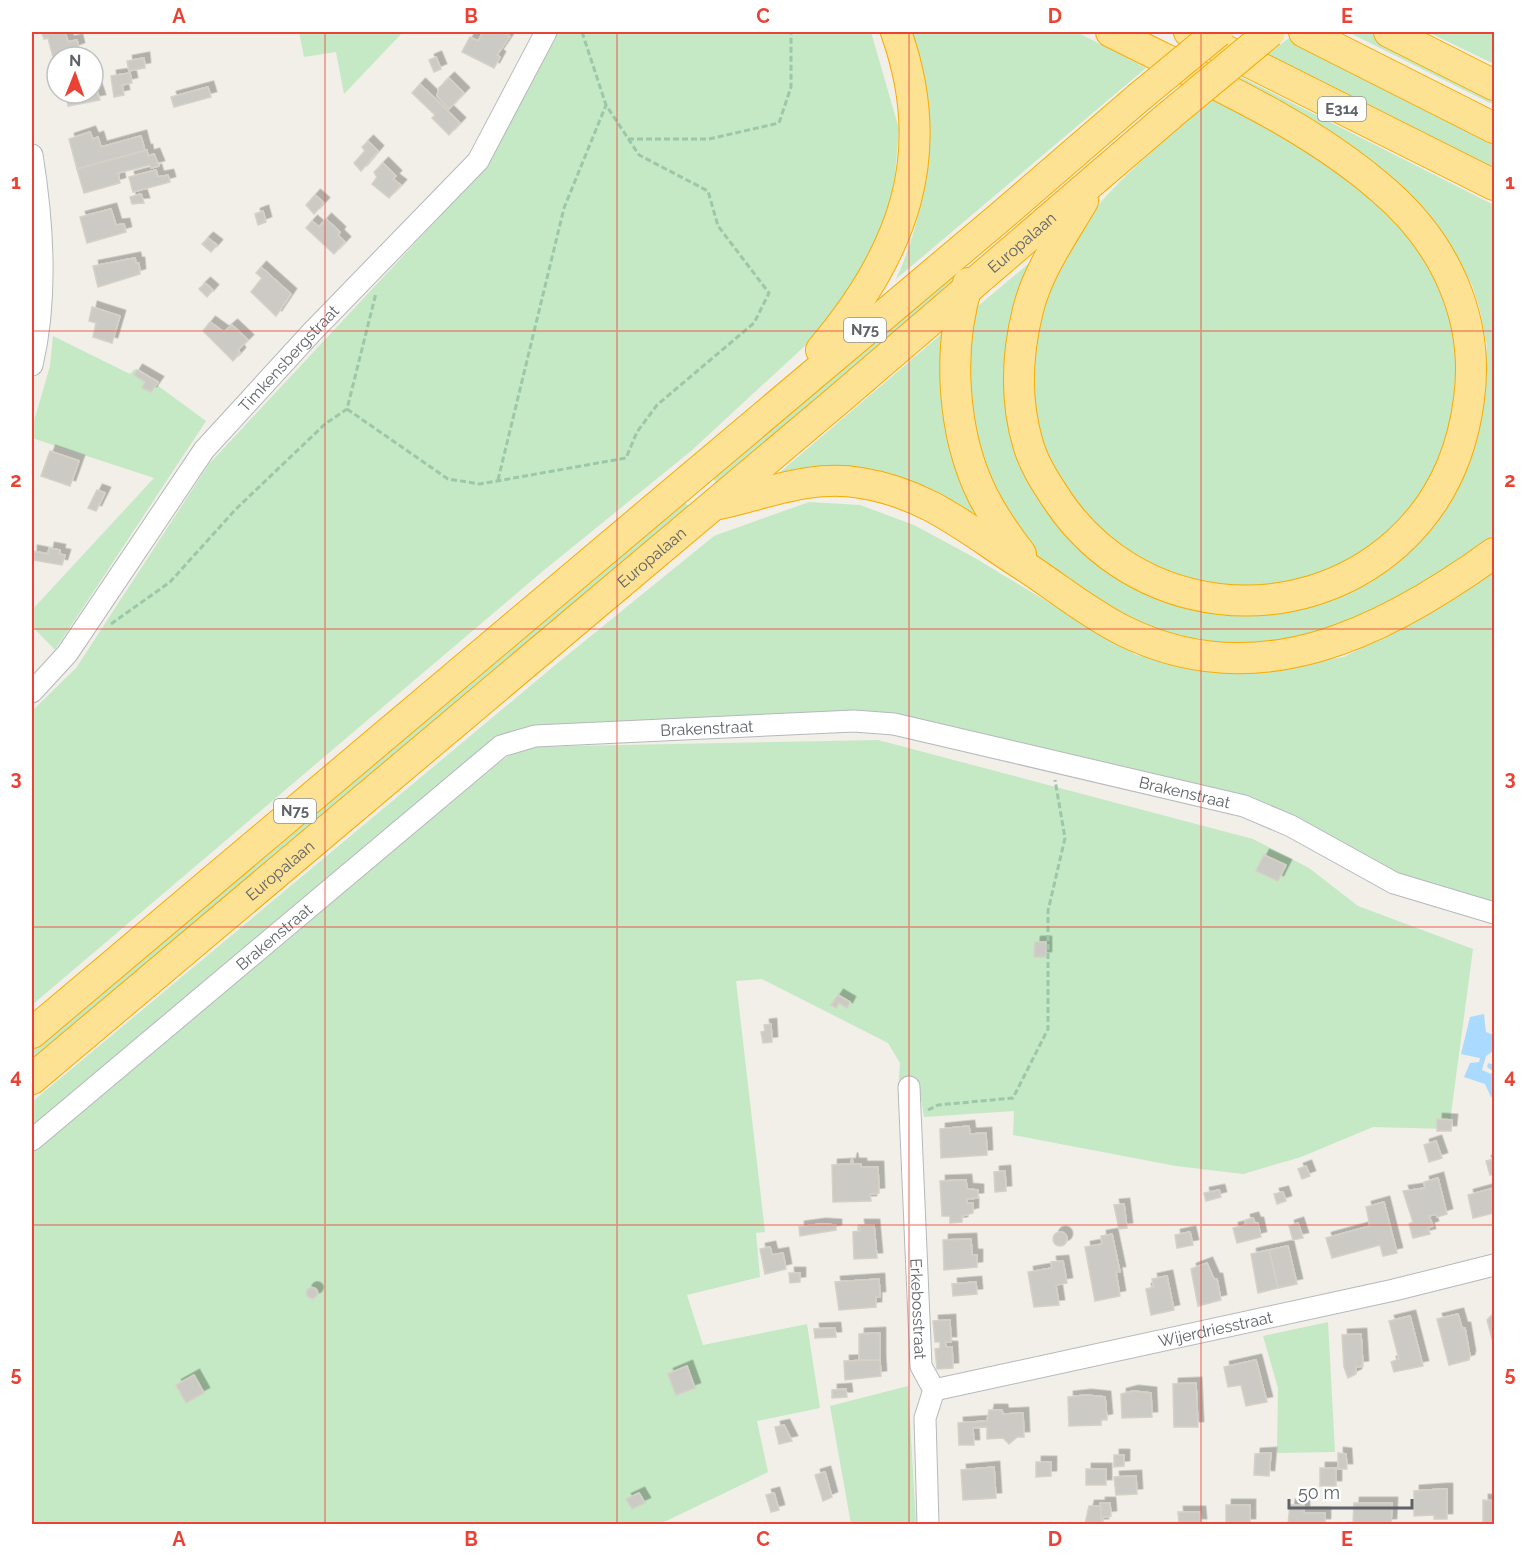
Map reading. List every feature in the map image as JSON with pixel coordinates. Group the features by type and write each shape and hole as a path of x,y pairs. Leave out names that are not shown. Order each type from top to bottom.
{"highway":[{"path":"731,442 764,398 820,350 844,320 873,277 900,219 915,161 916,117 909,67 896,32"},
{"path":"1094,181 1050,255 1035,288 1018,363 1022,418 1028,446 1035,464 1057,500 1069,517 1099,549 1156,582 1198,596 1245,601 1269,600 1317,590 1361,572 1417,523 1442,486 1458,452 1468,407 1472,362 1471,338 1458,289 1431,242 1386,191 1339,156 1280,118 1111,32"},
{"name":"E314","path":"1189,32 1494,186"},
{"name":"Europalaan","path":"32,1033 1218,32"},
{"name":"Europalaan","path":"32,1079 1270,32"},
{"path":"1304,32 1494,128"},
{"path":"1389,32 1494,85"},
{"path":"999,218 973,268 966,291 957,342 957,397 968,455 982,495 996,519 1036,573"},
{"path":"708,506 804,482 835,480 862,483 904,495 950,515 1094,613 1125,631 1153,642 1198,654 1260,657 1320,648 1365,631 1405,611 1494,553"}],"street":[{"name":"Timkensbergstraat","path":"32,692 67,654 204,450 312,332 478,161 546,32"},
{"path":"32,155 39,199 42,288 32,365"},
{"name":"Brakenstraat","path":"32,1140 501,746 515,740 535,736 854,721 894,724 1244,806 1291,826 1394,883 1494,914"},
{"name":"Erkebosstraat","path":"909,1087 921,1366 934,1390"},
{"name":"Wijerdriesstraat","path":"934,1390 1383,1293 1494,1265"},
{"path":"928,1524 924,1418 934,1390"}],"path":[{"path":"347,409 448,479 480,484 627,458 637,432 657,405 754,323 769,293 718,226 708,191 639,155 606,105 582,32"},
{"path":"628,139 709,139 779,123 791,87 791,32"},
{"path":"498,481 564,208 606,105"},
{"path":"105,628 171,582 236,509 324,424 347,409 378,288"},
{"path":"923,1112 938,1105 1013,1098 1048,1029 1048,911 1065,838 1055,780 1058,761"}],"green space":[{"path":"299,32 403,32 344,94 336,52 304,57"},
{"path":"558,32 871,32 899,129 892,209 851,293 808,343 691,451 543,571 32,1005 32,711 76,668 209,464 486,167"},
{"path":"910,32 1077,32 1146,68 896,279 920,209 927,160 928,110 925,85"},
{"path":"1348,32 1370,32 1494,95 1494,105"},
{"path":"1428,32 1494,32 1494,64"},
{"path":"1289,38 1494,139 1494,169 1266,56"},
{"path":"1241,77 1494,205 1494,541 1444,573 1313,639 1242,645 1166,637 1098,607 1033,556 1002,511 970,424 969,322 978,306 1039,255 1013,428 1139,586 1348,588 1390,567 1422,533 1482,403 1487,346 1480,310 1472,285 1456,258 1232,84"},
{"path":"1213,97 1333,168 1369,195 1401,226 1427,261 1447,302 1458,350 1457,380 1449,431 1437,463 1420,492 1376,545 1303,582 1242,587 1213,585 1185,579 1158,569 1111,538 1090,518 1055,473 1037,432 1030,374 1033,345 1039,316 1059,262 1074,237 1105,198"},
{"path":"957,266 955,284 717,484 710,473"},
{"path":"944,332 940,385 949,426 977,512 965,513 830,467 778,474"},
{"path":"53,336 130,374 135,369 206,421 55,650 32,626 32,610 154,478 32,438 32,428 50,366"},
{"path":"681,499 691,508 32,1064 32,1047"},
{"path":"809,502 860,505 914,525 975,558 1136,655 1240,671 1344,657 1456,598 1494,570 1494,908 1396,872 1284,812 889,716 523,731 32,1132 32,1102 554,666 714,536"},
{"path":"878,740 1253,839 1309,868 1358,906 1473,949 1449,1129 1373,1127 1301,1157 1243,1174 1176,1166 1013,1135 1014,1111 924,1117 919,1086 901,1087 898,1091 900,1063 888,1043 762,979 736,981 765,1232 756,1233 760,1277 687,1295 703,1345 807,1324 820,1408 757,1421 768,1472 660,1524 32,1524 32,1150 505,758 522,747"},
{"path":"1328,1322 1335,1452 1277,1453 1278,1388 1263,1336"},
{"path":"908,1386 916,1524 851,1524 830,1406"}],"water":[{"path":"1484,1014 1486,1032 1494,1035 1492,1052 1486,1056 1482,1070 1491,1074 1493,1071 1487,1067 1488,1063 1494,1065 1494,1097 1491,1097 1485,1084 1464,1077 1470,1063 1479,1062 1480,1058 1461,1054 1470,1017"}],"building":[{"path":"65,32 68,42 77,40 78,45 50,45 48,38 44,39 42,33"},
{"path":"483,32 501,32 510,36 497,55 500,57 494,68 462,52 470,37 478,41"},
{"path":"436,57 441,69 434,72 429,60"},
{"path":"144,58 145,68 129,71 127,61"},
{"path":"130,73 132,83 122,85 124,95 114,97 111,76"},
{"path":"449,78 464,93 449,109 437,96 439,88"},
{"path":"420,84 460,123 449,135 432,118 435,115 412,93"},
{"path":"208,87 211,97 174,107 171,97"},
{"path":"90,132 93,139 98,137 101,147 141,136 145,151 77,169 69,139"},
{"path":"368,141 378,151 361,171 354,163 365,151 362,147"},
{"path":"147,150 148,156 154,154 159,166 151,168 150,165 118,173 120,183 84,193 77,169"},
{"path":"383,163 396,176 393,179 401,185 389,198 372,184 377,177 374,172"},
{"path":"156,170 158,177 168,175 170,182 133,192 129,177"},
{"path":"141,194 144,203 132,204 130,197"},
{"path":"315,195 324,203 314,214 306,205"},
{"path":"111,209 116,225 124,224 126,232 87,243 80,217"},
{"path":"263,211 266,222 258,225 255,214"},
{"path":"326,219 340,232 338,235 345,242 334,254 306,228 312,221 319,227"},
{"path":"208,238 217,245 211,252 202,244"},
{"path":"135,258 136,263 139,263 140,274 98,287 93,266"},
{"path":"261,267 291,294 276,316 251,292 262,278 256,273"},
{"path":"205,283 213,290 207,297 199,289"},
{"path":"92,307 120,316 112,343 93,337 96,323 89,321"},
{"path":"210,322 224,332 232,325 248,340 238,350 240,353 233,361 203,331"},
{"path":"137,370 158,382 151,392 142,388 145,382 134,375"},
{"path":"50,451 79,461 70,486 41,476"},
{"path":"97,490 105,493 96,511 88,508"},
{"path":"49,548 60,550 59,554 65,555 62,565 33,560 32,565 32,551 48,554"},
{"path":"1264,855 1286,865 1278,881 1256,871"},
{"path":"1035,942 1046,942 1046,957 1034,957"},
{"path":"838,995 850,1002 847,1008 839,1003 836,1008 831,1005"},
{"path":"771,1024 772,1042 763,1043 761,1032 765,1031 764,1025"},
{"path":"1437,1119 1452,1120 1451,1131 1437,1131"},
{"path":"969,1126 970,1134 986,1133 987,1155 941,1158 940,1129"},
{"path":"1436,1141 1442,1158 1429,1162 1424,1145"},
{"path":"852,1158 853,1164 861,1164 861,1167 878,1167 879,1193 870,1194 871,1201 833,1202 832,1165 851,1164"},
{"path":"1494,1159 1494,1174 1490,1175 1486,1161"},
{"path":"1306,1166 1310,1176 1302,1179 1298,1169"},
{"path":"1005,1171 1006,1191 995,1192 994,1172"},
{"path":"1438,1178 1447,1214 1437,1217 1436,1214 1429,1216 1433,1226 1428,1228 1430,1234 1413,1238 1409,1224 1413,1222 1403,1191 1425,1188 1424,1182"},
{"path":"966,1180 967,1189 978,1190 978,1198 967,1199 967,1203 973,1203 973,1213 962,1216 962,1222 950,1223 950,1216 942,1216 940,1181"},
{"path":"1494,1188 1494,1213 1473,1218 1468,1195"},
{"path":"1219,1190 1221,1197 1206,1201 1204,1193"},
{"path":"1283,1192 1286,1201 1277,1204 1274,1194"},
{"path":"1384,1202 1397,1253 1383,1256 1380,1245 1332,1258 1326,1238 1370,1226 1366,1207"},
{"path":"1124,1204 1127,1228 1119,1229 1114,1205"},
{"path":"1253,1218 1255,1223 1258,1223 1261,1237 1237,1243 1233,1228 1246,1225 1245,1220"},
{"path":"1298,1223 1303,1238 1293,1240 1289,1226"},
{"path":"820,1224 836,1225 836,1230 800,1236 799,1227"},
{"path":"859,1225 874,1225 877,1258 854,1259 853,1232 860,1231"},
{"path":"1060,1232 1065,1234 1067,1239 1065,1244 1060,1246 1055,1244 1053,1239 1055,1234"},
{"path":"1190,1232 1193,1245 1177,1248 1175,1235"},
{"path":"1112,1234 1120,1272 1116,1272 1120,1296 1095,1301 1085,1247 1102,1244 1101,1236"},
{"path":"971,1239 972,1255 977,1255 977,1267 944,1270 943,1240"},
{"path":"1288,1246 1297,1284 1278,1288 1269,1250"},
{"path":"770,1247 772,1255 783,1253 786,1269 765,1274 760,1249"},
{"path":"1269,1250 1278,1288 1258,1293 1251,1254"},
{"path":"1063,1261 1067,1283 1056,1285 1059,1305 1034,1307 1028,1272 1052,1268 1051,1262"},
{"path":"1207,1263 1214,1279 1217,1279 1221,1300 1198,1306 1191,1269"},
{"path":"789,1273 800,1273 800,1282 790,1283"},
{"path":"1167,1276 1174,1310 1151,1315 1146,1289 1154,1287 1152,1279"},
{"path":"879,1279 880,1297 876,1297 876,1307 839,1310 835,1282"},
{"path":"976,1282 977,1294 953,1296 952,1284"},
{"path":"312,1287 318,1293 312,1299 306,1293"},
{"path":"1494,1313 1494,1346 1487,1320"},
{"path":"1458,1314 1462,1328 1465,1328 1470,1356 1469,1360 1449,1365 1437,1319"},
{"path":"1410,1316 1423,1366 1394,1372 1391,1362 1399,1359 1389,1321"},
{"path":"950,1320 951,1342 945,1342 946,1347 952,1347 953,1368 937,1369 935,1349 940,1348 940,1342 935,1342 933,1321"},
{"path":"835,1328 836,1337 815,1338 814,1329"},
{"path":"880,1333 880,1360 859,1360 859,1334"},
{"path":"1361,1334 1363,1366 1356,1367 1356,1374 1348,1378 1344,1367 1342,1335"},
{"path":"880,1360 881,1376 845,1380 844,1361"},
{"path":"1256,1360 1267,1402 1246,1406 1241,1385 1228,1387 1224,1367"},
{"path":"687,1366 695,1388 676,1395 668,1374"},
{"path":"194,1375 204,1393 186,1403 176,1385"},
{"path":"1196,1383 1198,1427 1174,1427 1173,1384"},
{"path":"846,1389 847,1397 832,1398 832,1390"},
{"path":"1133,1391 1151,1393 1152,1417 1122,1418 1121,1394"},
{"path":"1086,1395 1105,1397 1107,1419 1101,1420 1101,1425 1069,1426 1068,1397"},
{"path":"989,1410 1002,1410 1003,1414 1023,1413 1024,1437 1017,1437 1009,1444 1003,1438 987,1439 987,1427 973,1428 974,1445 959,1445 958,1423 987,1421"},
{"path":"784,1425 792,1441 779,1444 775,1427"},
{"path":"1271,1453 1269,1476 1254,1475 1255,1454"},
{"path":"1338,1453 1346,1454 1347,1469 1338,1469"},
{"path":"1114,1455 1124,1455 1124,1466 1114,1467"},
{"path":"1036,1462 1051,1462 1051,1476 1036,1477"},
{"path":"994,1467 996,1498 963,1500 961,1470"},
{"path":"1320,1468 1336,1468 1336,1486 1320,1486"},
{"path":"1086,1469 1106,1469 1106,1485 1086,1485"},
{"path":"825,1472 832,1497 823,1501 815,1475"},
{"path":"1136,1476 1137,1494 1116,1495 1114,1477"},
{"path":"1447,1489 1447,1519 1434,1519 1434,1515 1414,1516 1414,1491"},
{"path":"639,1493 645,1503 632,1509 626,1499"},
{"path":"774,1493 779,1510 771,1512 766,1495"},
{"path":"1483,1500 1494,1501 1494,1524 1483,1524"},
{"path":"1100,1503 1110,1503 1111,1516 1103,1517 1103,1524 1101,1524"},
{"path":"1354,1503 1392,1503 1391,1524 1353,1524"},
{"path":"1226,1505 1250,1505 1250,1524 1226,1524"},
{"path":"1290,1505 1304,1505 1304,1513 1325,1513 1325,1524 1288,1524"},
{"path":"1089,1506 1101,1506 1101,1524 1085,1524"},
{"path":"1178,1512 1200,1512 1201,1524 1179,1524"}]}
